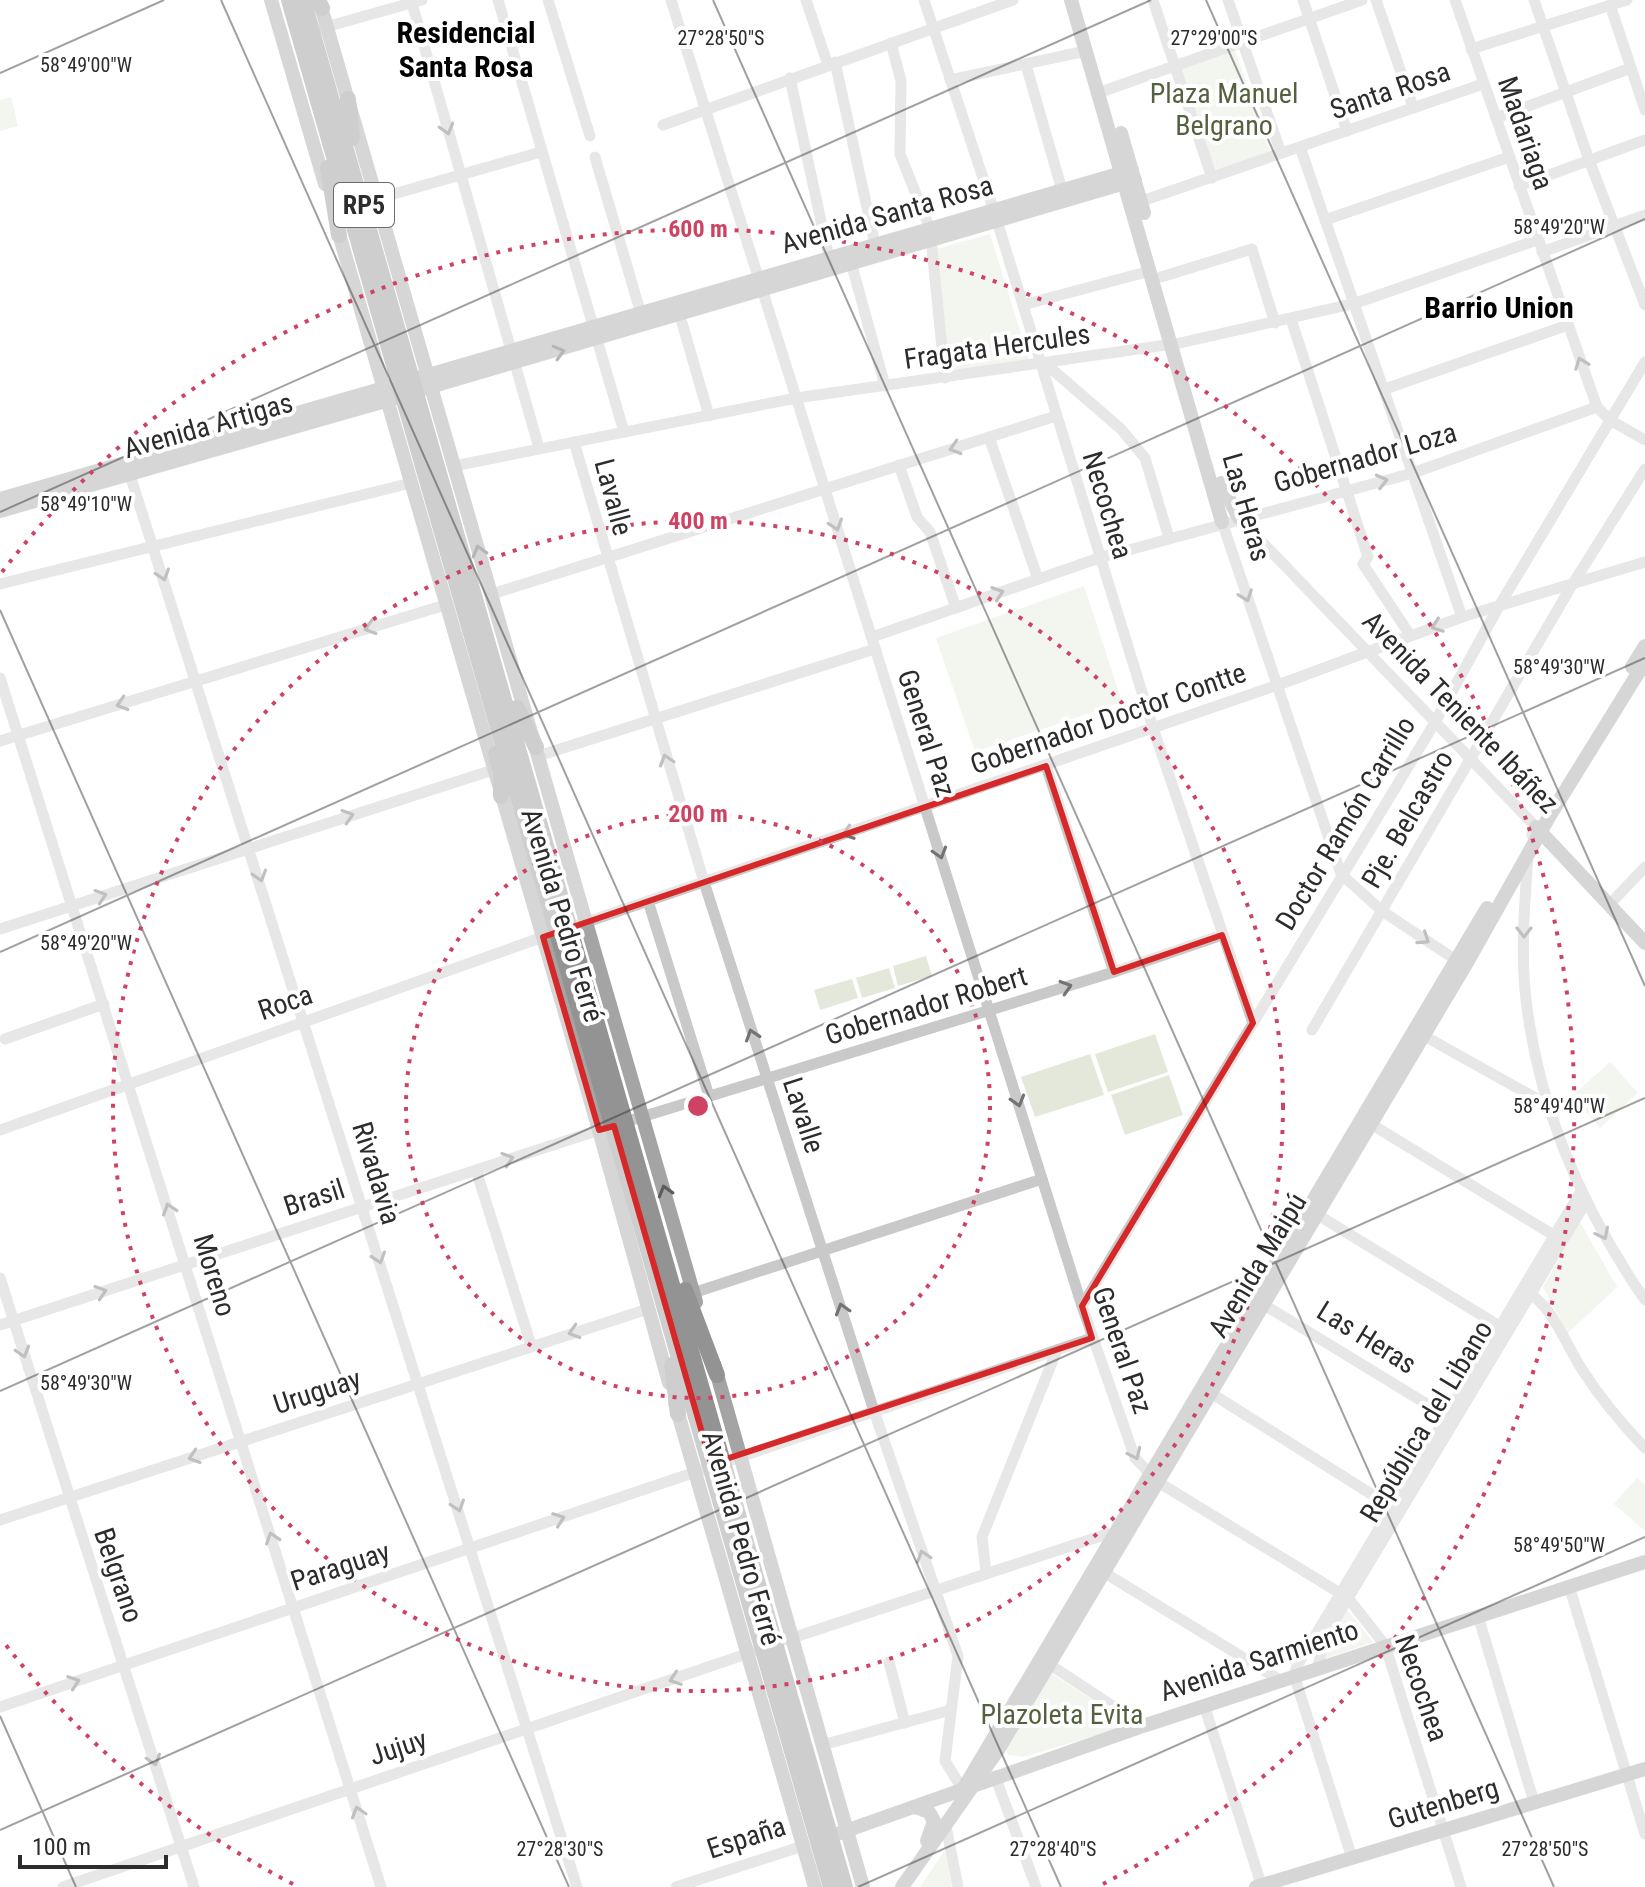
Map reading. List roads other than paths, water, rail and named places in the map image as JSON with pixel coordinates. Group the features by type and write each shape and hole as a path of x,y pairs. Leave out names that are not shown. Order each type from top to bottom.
{"highway":[{"name":"Avenida Pedro Ferré","path":"289,0 305,33 370,225 406,388"},
{"name":"Avenida Pedro Ferré","path":"303,0 305,33 315,87 406,388 476,594 565,929 621,1123 658,1289 709,1465 770,1646 824,1839"},
{"path":"315,87 339,235"},
{"path":"348,99 352,144 370,225"},
{"path":"476,594 520,715 537,752"},
{"path":"476,594 478,690 501,772 501,796"},
{"name":"Avenida Pedro Ferré","path":"621,1123 652,1206 709,1465"},
{"path":"652,1206 717,1375"},
{"path":"658,1289 678,1414"},
{"path":"824,1839 831,1887"},
{"path":"824,1839 845,1887"}],"main road":[{"name":"Avenida Pedro Ferré","path":"271,0 305,33 348,99 376,199 406,388 411,483 501,796 565,929"},
{"name":"Las Heras","path":"1071,0 1086,51 1103,91"},
{"name":"Las Heras","path":"1081,0 1103,91 1176,344 1221,482 1239,518"},
{"name":"Avenida Pedro Ferré","path":"320,3 305,33 339,235 406,388 454,466 476,594"},
{"name":"Avenida Santa Rosa","path":"406,388 1129,177"},
{"name":"Avenida Santa Rosa","path":"760,285 829,258 850,258 875,244 930,235"},
{"name":"Avenida Santa Rosa","path":"595,334 641,314 678,310"},
{"name":"Las Heras","path":"1176,344 1222,522"},
{"name":"Avenida Artigas","path":"0,511 130,475 406,388"},
{"name":"Avenida Artigas","path":"0,499 406,388"},
{"name":"Avenida Maipú","path":"1461,964 1537,829 1644,657"},
{"name":"Avenida Pedro Ferré","path":"537,752 565,929 621,1123 693,1293 739,1455 770,1646 822,1745 824,1839"},
{"name":"Avenida Maipú","path":"902,1887 946,1826 1120,1537 1528,855 1537,829"},
{"name":"Avenida Teniente Ibáñez","path":"1537,829 1645,943"},
{"name":"Avenida Pedro Ferré","path":"621,1123 648,1309 678,1414 709,1465 770,1646 824,1839"},
{"name":"Avenida Sarmiento","path":"824,1839 915,1807 965,1794 977,1784 995,1776 1204,1705 1645,1562"},
{"name":"Avenida Maipú","path":"977,1784 1044,1661"},
{"name":"Gutenberg","path":"1260,1886 1645,1769"},
{"path":"902,1887 935,1825 929,1812 915,1807"},
{"path":"815,1887 824,1839"},
{"path":"824,1839 863,1887"}],"street":[{"path":"498,0 624,432"},
{"path":"548,0 590,136"},
{"name":"General Paz","path":"671,0 1092,1338 1135,1458 1154,1479"},
{"path":"806,0 832,64 875,244"},
{"name":"Necochea","path":"924,0 1044,365 1056,416 1153,728 1253,1023"},
{"path":"663,125 999,2 1013,0"},
{"path":"1153,0 1212,178"},
{"path":"1228,0 1281,153"},
{"path":"1303,0 1347,131"},
{"path":"1103,91 1362,0"},
{"path":"1376,0 1413,107"},
{"name":"Madariaga","path":"1455,0 1597,407 1610,420 1645,440"},
{"path":"1534,0 1613,226 1645,305"},
{"path":"1471,49 1627,0"},
{"path":"305,33 415,1 461,176 539,448"},
{"path":"1610,5 1637,75 1645,110"},
{"path":"891,43 901,81 902,167 930,235 945,378"},
{"path":"950,80 1086,51"},
{"path":"1026,65 1064,196"},
{"path":"1496,118 1566,93 1637,75"},
{"path":"790,78 829,258"},
{"name":"Santa Rosa","path":"1136,203 1483,84"},
{"path":"1519,186 1645,140"},
{"path":"1300,147 1462,617"},
{"path":"376,199 541,152"},
{"path":"595,157 641,314"},
{"path":"1325,220 1509,157"},
{"name":"Fragata Hercules","path":"454,466 796,398 1176,344 1356,303 1645,215"},
{"path":"1023,305 1252,249 1275,323"},
{"path":"850,258 885,386"},
{"path":"678,310 709,416"},
{"path":"1291,319 1368,557 1363,564 1410,635"},
{"path":"1385,389 1568,325"},
{"name":"Doctor Ramón Carrillo","path":"1082,1306 1434,724 1499,606 1645,362"},
{"path":"1044,365 1121,429 1145,458 1169,538"},
{"name":"Gobernador Loza","path":"537,752 653,721 874,643 956,608 1099,558 1222,522 1413,473 1597,407"},
{"path":"476,594 606,560 1056,416"},
{"path":"989,437 1038,579"},
{"name":"Lavalle","path":"574,442 653,721 874,1411 958,1656 945,1761 965,1794"},
{"path":"899,465 917,517 930,532 956,608"},
{"name":"Pje. Belcastro","path":"1312,1030 1572,585 1645,469"},
{"name":"Rivadavia","path":"130,475 472,1550 525,1732 577,1887"},
{"path":"0,584 411,483"},
{"name":"Avenida Teniente Ibáñez","path":"1239,518 1537,829"},
{"name":"Las Heras","path":"1222,522 1341,874 1382,911 1461,964"},
{"name":"Gobernador Doctor Contte","path":"565,929 1046,766 1462,617 1645,562"},
{"path":"0,741 445,605"},
{"name":"Moreno","path":"0,678 381,1887"},
{"path":"1046,766 1114,972"},
{"path":"0,929 493,770"},
{"path":"1528,855 1523,926 1525,989 1548,1105 1584,1196 1613,1254 1645,1300"},
{"path":"1610,904 1645,867"},
{"path":"648,901 709,1096"},
{"name":"Roca","path":"0,1130 565,929"},
{"name":"Gobernador Robert","path":"621,1123 1114,972 1222,935"},
{"path":"5,1039 104,1004"},
{"path":"1419,1033 1548,1105"},
{"path":"1367,1122 1558,1238"},
{"name":"Brasil","path":"0,1325 621,1123"},
{"path":"476,1170 531,1345"},
{"path":"693,1293 1042,1179"},
{"name":"República del Libano","path":"1287,1678 1344,1595 1584,1196"},
{"path":"1313,1212 1504,1328"},
{"name":"Belgrano","path":"0,1278 194,1887"},
{"path":"1526,1291 1541,1299 1581,1369 1616,1418 1645,1448"},
{"name":"Las Heras","path":"1259,1301 1449,1418"},
{"name":"Uruguay","path":"0,1520 648,1309"},
{"name":"Paraguay","path":"0,1707 1092,1338"},
{"path":"986,1573 982,1537 1057,1350"},
{"path":"1206,1390 1396,1510"},
{"name":"Necochea","path":"1154,1479 1344,1595 1385,1645 1461,1887"},
{"name":"Jujuy","path":"63,1887 986,1573 1107,1534 1120,1537"},
{"path":"1100,1570 1287,1678 1352,1858"},
{"path":"1569,1586 1645,1834"},
{"name":"República del Libano","path":"1318,1668 1323,1640 1344,1595"},
{"path":"1478,1616 1534,1802"},
{"path":"1044,1661 1143,1726"},
{"path":"889,1662 905,1723"},
{"path":"1204,1705 1260,1886"},
{"path":"822,1745 951,1710"},
{"path":"995,1776 1036,1887"},
{"path":"946,1826 958,1887"},
{"name":"España","path":"676,1887 824,1839"}],"district":[{"name":"Residencial Santa Rosa","path":"466,50"},
{"name":"Barrio Union","path":"1499,308"}],"park label":[{"name":"Plaza Manuel Belgrano","path":"1224,109"},
{"name":"Plazoleta Evita","path":"1062,1714"}]}
